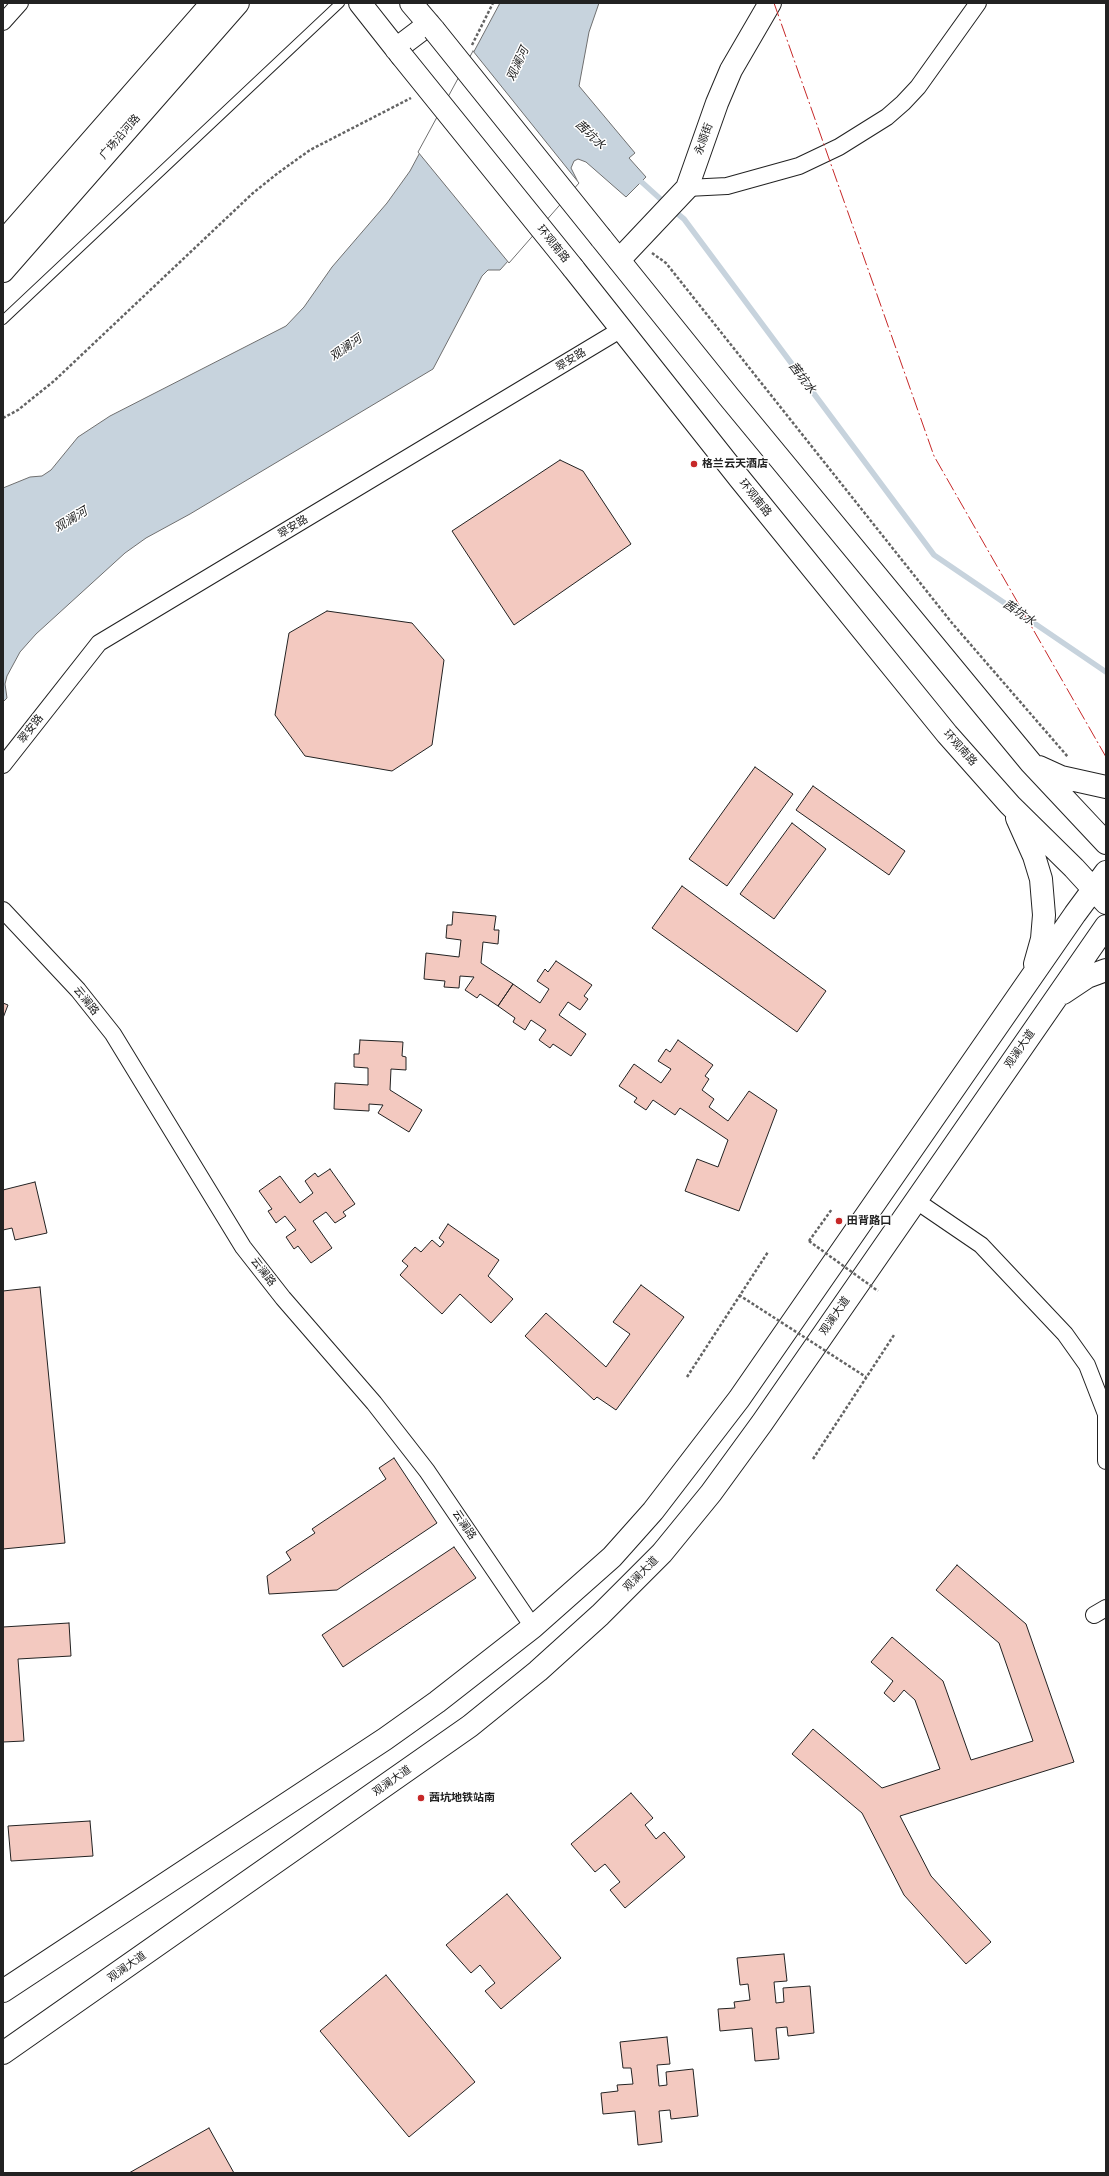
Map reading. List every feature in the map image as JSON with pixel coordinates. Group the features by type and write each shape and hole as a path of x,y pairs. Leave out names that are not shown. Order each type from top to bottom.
{"main road":[{"name":"广场沿河路","path":"3,242 212,3"},
{"name":"广场沿河路","path":"3,270 238,3"},
{"name":"环观南路","path":"360,3 573,268 620,330 947,734 1010,804 1100,896"},
{"path":"411,3 432,27 728,397 1031,763 1106,843"},
{"name":"永顺街","path":"619,260 682,193 731,70 770,3"},
{"path":"398,52 432,27"},
{"path":"1031,763 1061,778 1106,787"},
{"path":"1010,804 1034,856 1041,879 1044,916 1042,939 1030,978"},
{"path":"3,1991 385,1740 444,1697 533,1627 612,1557 653,1511 690,1465 739,1399 1030,978 1100,896 1106,872"},
{"name":"观澜大道","path":"3,2053 470,1726 538,1671 600,1616 662,1553 711,1493 1106,926"},
{"path":"1052,1003 1069,988 1087,977 1106,970"}],"street":[{"path":"3,22 20,3"},
{"path":"682,193 727,186 799,166 839,147 887,117 918,87 978,3"},
{"name":"翠安路","path":"3,765 98,643 620,330"},
{"name":"云澜路","path":"3,910 78,990 113,1034 243,1247 283,1298 374,1403 427,1471 533,1627"},
{"path":"915,1200 981,1245 1065,1334 1087,1365 1106,1414 1106,1461"}],"lane":[{"path":"3,320 340,3"}],"path":[{"path":"470,48 493,3"},
{"path":"3,418 18,410 54,380 253,193 278,173 310,150 412,97"},
{"path":"647,250 666,263 952,623 1046,733 1073,761"},
{"path":"832,1209 809,1241 878,1291"},
{"path":"686,1377 768,1252"},
{"path":"740,1295 866,1377"},
{"path":"813,1459 894,1334"}],"water":[{"name":"观澜河","path":"500,3 599,3 589,32 579,86 635,153 629,158 646,177 626,197 586,162 578,159 574,161 571,168 577,180 577,184 500,270 488,270 482,276 433,369 190,514 146,538 125,553 36,634 20,652 7,676 5,684 7,698 3,702 3,488 30,477 42,476 51,470 78,437 110,416 286,326 304,307 332,267 387,203 410,171"}],"pier":[{"path":"473,51 579,183 509,263 418,152"}],"building":[{"path":"560,460 583,471 631,544 514,625 452,531"},
{"path":"327,611 412,623 444,660 432,745 392,771 305,756 275,715 289,633"},
{"path":"755,767 793,794 727,886 689,859"},
{"path":"813,786 905,851 889,875 796,810"},
{"path":"792,823 826,849 774,919 740,894"},
{"path":"682,886 826,991 797,1032 652,928"},
{"path":"453,912 496,916 494,930 499,930 498,944 483,942 481,963 513,984 498,1006 480,994 477,998 465,990 474,977 460,976 459,988 444,987 445,981 424,979 426,953 459,957 461,940 446,938 447,925 452,925"},
{"path":"556,961 592,985 584,996 588,999 580,1010 568,1002 559,1015 586,1034 571,1056 553,1044 550,1048 539,1040 546,1030 531,1020 525,1030 513,1022 515,1018 498,1006 513,984 540,1003 549,989 537,981 545,969 548,972"},
{"path":"3,1003 8,1005 3,1018"},
{"path":"360,1040 403,1042 402,1056 406,1057 406,1070 391,1069 390,1090 422,1110 409,1132 378,1113 383,1105 369,1104 369,1111 334,1109 335,1083 368,1085 368,1068 354,1067 354,1054 359,1054"},
{"path":"678,1040 713,1065 705,1076 709,1079 702,1090 714,1099 709,1107 728,1121 749,1091 777,1110 739,1211 685,1191 697,1159 718,1167 728,1140 680,1108 675,1115 653,1100 646,1110 634,1102 637,1098 619,1086 634,1064 661,1083 671,1069 658,1061 666,1049 670,1052"},
{"path":"330,1169 355,1204 343,1212 346,1216 335,1223 326,1212 313,1221 332,1248 311,1263 298,1246 294,1249 286,1237 296,1230 285,1216 276,1223 268,1211 272,1209 259,1191 280,1176 300,1203 313,1193 305,1181 315,1173 318,1177"},
{"path":"35,1182 47,1233 15,1240 12,1228 3,1230 3,1190"},
{"path":"448,1224 499,1260 488,1276 513,1299 491,1323 460,1294 442,1314 400,1275 408,1266 402,1261 415,1247 421,1252 432,1240 440,1247 444,1242 439,1238"},
{"path":"641,1285 684,1317 616,1410 597,1397 594,1400 525,1336 546,1313 606,1367 630,1334 613,1322"},
{"path":"40,1287 65,1543 3,1549 3,1291"},
{"path":"394,1458 437,1523 337,1590 269,1594 267,1576 291,1560 286,1552 315,1533 312,1529 386,1479 379,1468"},
{"path":"454,1547 476,1578 343,1667 322,1635"},
{"path":"957,1565 1026,1624 1074,1762 900,1816 931,1876 991,1942 966,1964 904,1895 862,1813 792,1754 813,1729 882,1788 940,1769 915,1700 904,1690 894,1702 884,1693 893,1681 871,1662 892,1637 943,1681 971,1760 1033,1741 999,1643 936,1590"},
{"path":"69,1623 71,1656 18,1659 24,1741 3,1742 3,1627"},
{"path":"631,1793 653,1818 645,1825 656,1839 664,1832 685,1857 625,1908 610,1890 620,1882 605,1864 595,1872 571,1844"},
{"path":"90,1821 93,1856 11,1861 8,1826"},
{"path":"507,1894 561,1958 501,2009 485,1991 495,1983 480,1965 471,1973 446,1945"},
{"path":"784,1954 787,1981 774,1982 776,2003 784,2002 783,1988 810,1986 814,2033 788,2036 787,2027 776,2028 779,2059 755,2061 752,2028 720,2031 718,2009 735,2008 734,2002 750,2000 748,1984 740,1985 737,1958"},
{"path":"386,1975 475,2082 409,2137 320,2031"},
{"path":"667,2037 670,2064 657,2065 659,2086 667,2085 666,2072 693,2069 698,2116 671,2119 670,2110 659,2111 662,2142 638,2145 635,2111 603,2114 601,2093 618,2091 617,2085 633,2084 631,2068 623,2068 620,2042"},
{"path":"209,2128 234,2173 129,2173"}],"waterway":[{"name":"茜坑水","path":"635,176 666,204"},
{"name":"茜坑水","path":"673,210 684,219 934,555 1106,672"}],"power":[{"path":"774,3 934,456 1106,757"}],"place":[{"name":"格兰云天酒店","path":"694,464"},
{"name":"田背路口","path":"839,1221"},
{"name":"茜坑地铁站南","path":"421,1798"}]}
